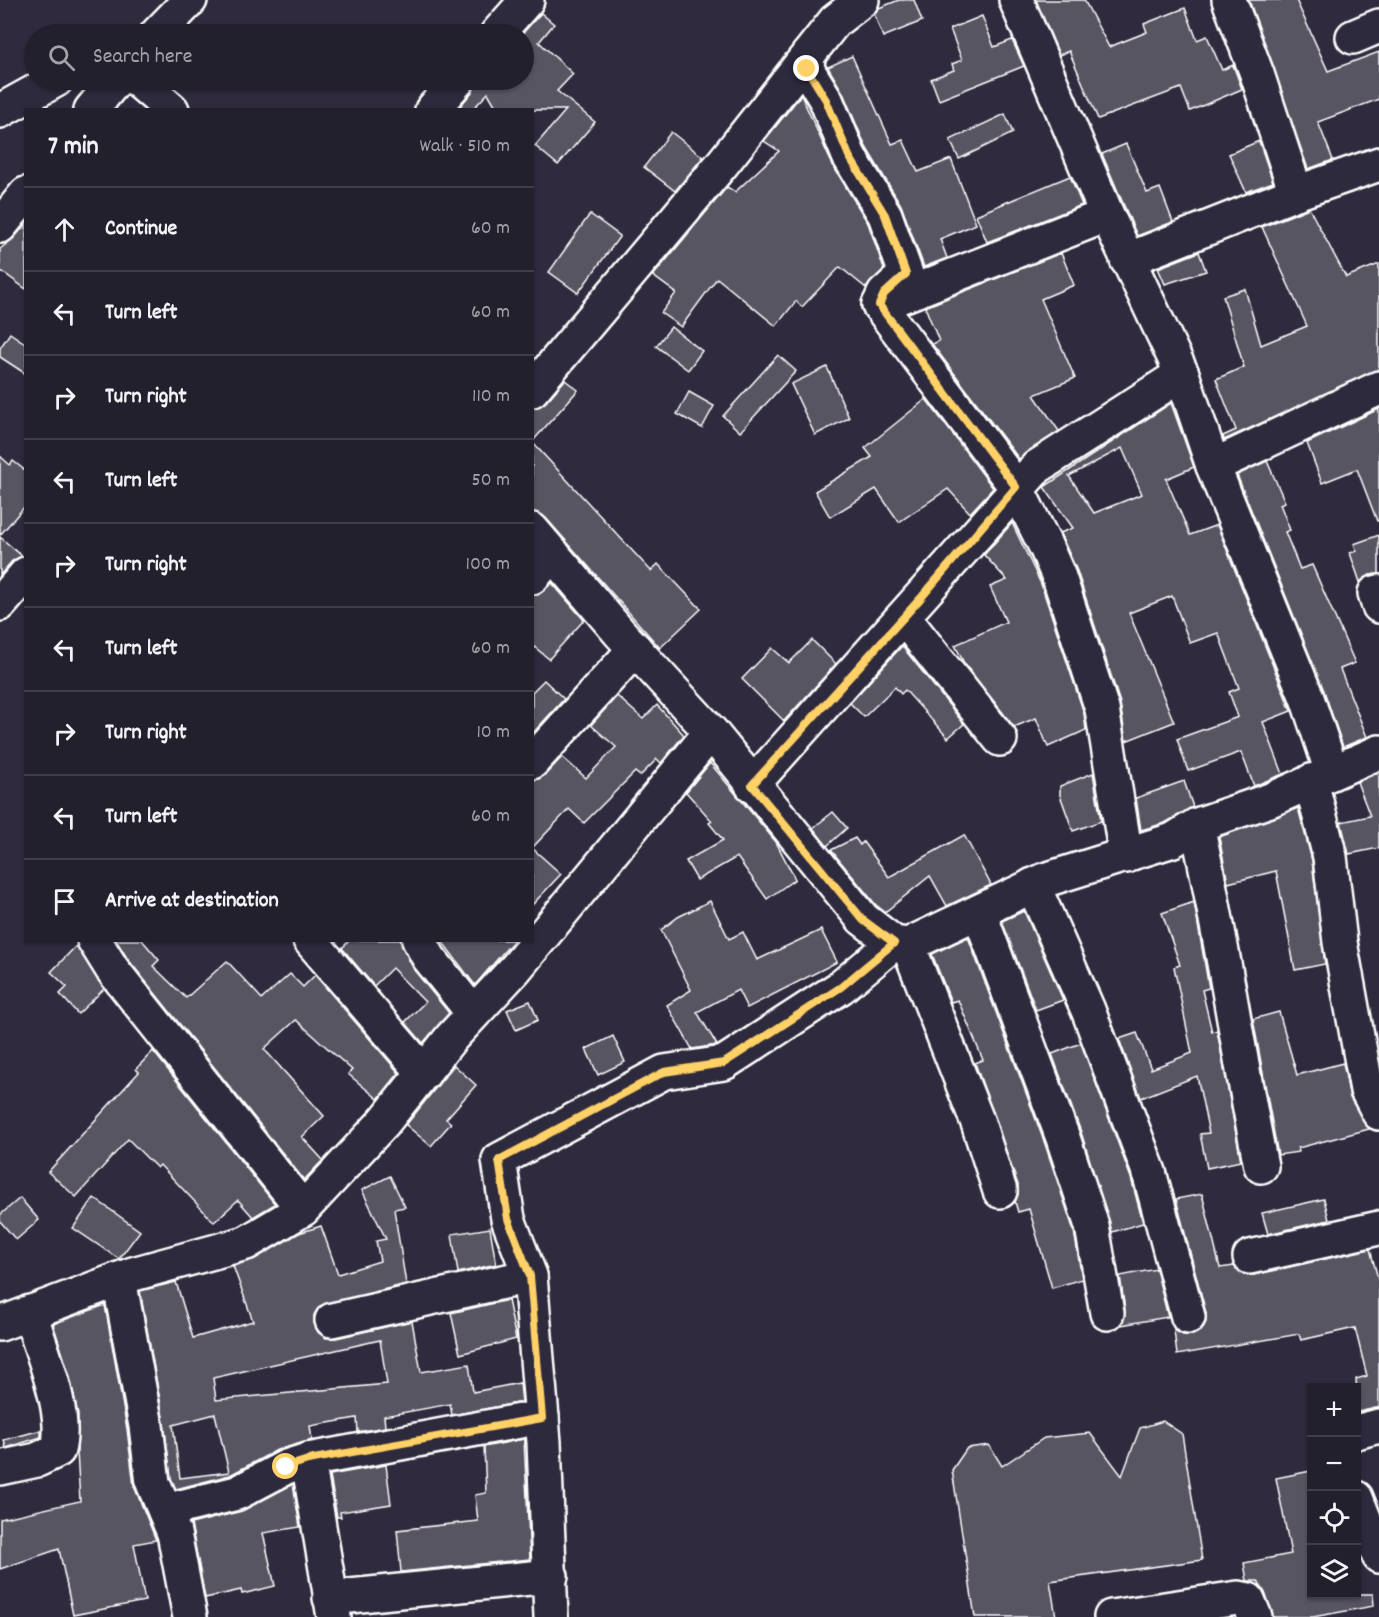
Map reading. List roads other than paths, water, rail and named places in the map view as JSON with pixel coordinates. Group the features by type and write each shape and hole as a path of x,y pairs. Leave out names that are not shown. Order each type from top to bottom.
{"street":[{"path":"167,24 190,0"},
{"path":"506,24 527,0"},
{"path":"534,388 722,164 835,21 862,0"},
{"path":"1016,0 1107,215 1182,374 1213,466 1307,699 1322,776 1340,942 1367,1090 1379,1113"},
{"path":"1229,0 1257,74 1296,193"},
{"path":"808,55 807,69 826,100 849,156 885,215 906,274 884,294 879,305"},
{"path":"0,111 38,90"},
{"path":"93,108 108,90"},
{"path":"149,90 170,108"},
{"path":"434,108 449,90"},
{"path":"1127,260 1296,193 1379,164"},
{"path":"0,226 24,196"},
{"path":"879,305 1107,215"},
{"path":"879,305 1016,487 1059,577 1102,709 1126,856"},
{"path":"752,785 904,618 1016,487 1053,455 1182,374"},
{"path":"1213,466 1379,388"},
{"path":"539,554 635,649 711,732 863,920 901,944 978,1123 1000,1191"},
{"path":"0,604 24,576"},
{"path":"1379,592 1375,593 1379,606"},
{"path":"904,618 1000,739"},
{"path":"534,760 635,649"},
{"path":"0,1324 119,1280 246,1243 303,1209 384,1122 473,1013 516,968 711,732"},
{"path":"551,1617 551,1576 542,1418 530,1276 508,1219 499,1160 664,1072 724,1063 841,987 901,944 979,912 1033,885 1173,840 1197,825 1270,800 1379,752"},
{"path":"1197,825 1217,915 1238,1053 1261,1166"},
{"path":"1033,885 1088,1010 1145,1161 1188,1317"},
{"path":"979,912 1063,1138 1092,1226 1107,1313"},
{"path":"95,942 112,969 303,1209"},
{"path":"312,942 424,1073"},
{"path":"420,942 429,958 473,1013"},
{"path":"1250,1257 1379,1228"},
{"path":"332,1320 530,1276"},
{"path":"119,1280 146,1426 153,1483 174,1533 190,1617"},
{"path":"0,1467 37,1460 57,1450 62,1434 56,1401 30,1312"},
{"path":"165,1511 237,1492 256,1485 286,1467 308,1460 542,1418"},
{"path":"1361,1431 1379,1426"},
{"path":"308,1460 332,1607 551,1576"},
{"path":"1361,1511 1379,1556"},
{"path":"1111,1617 1238,1598 1248,1600 1255,1617"}]}
